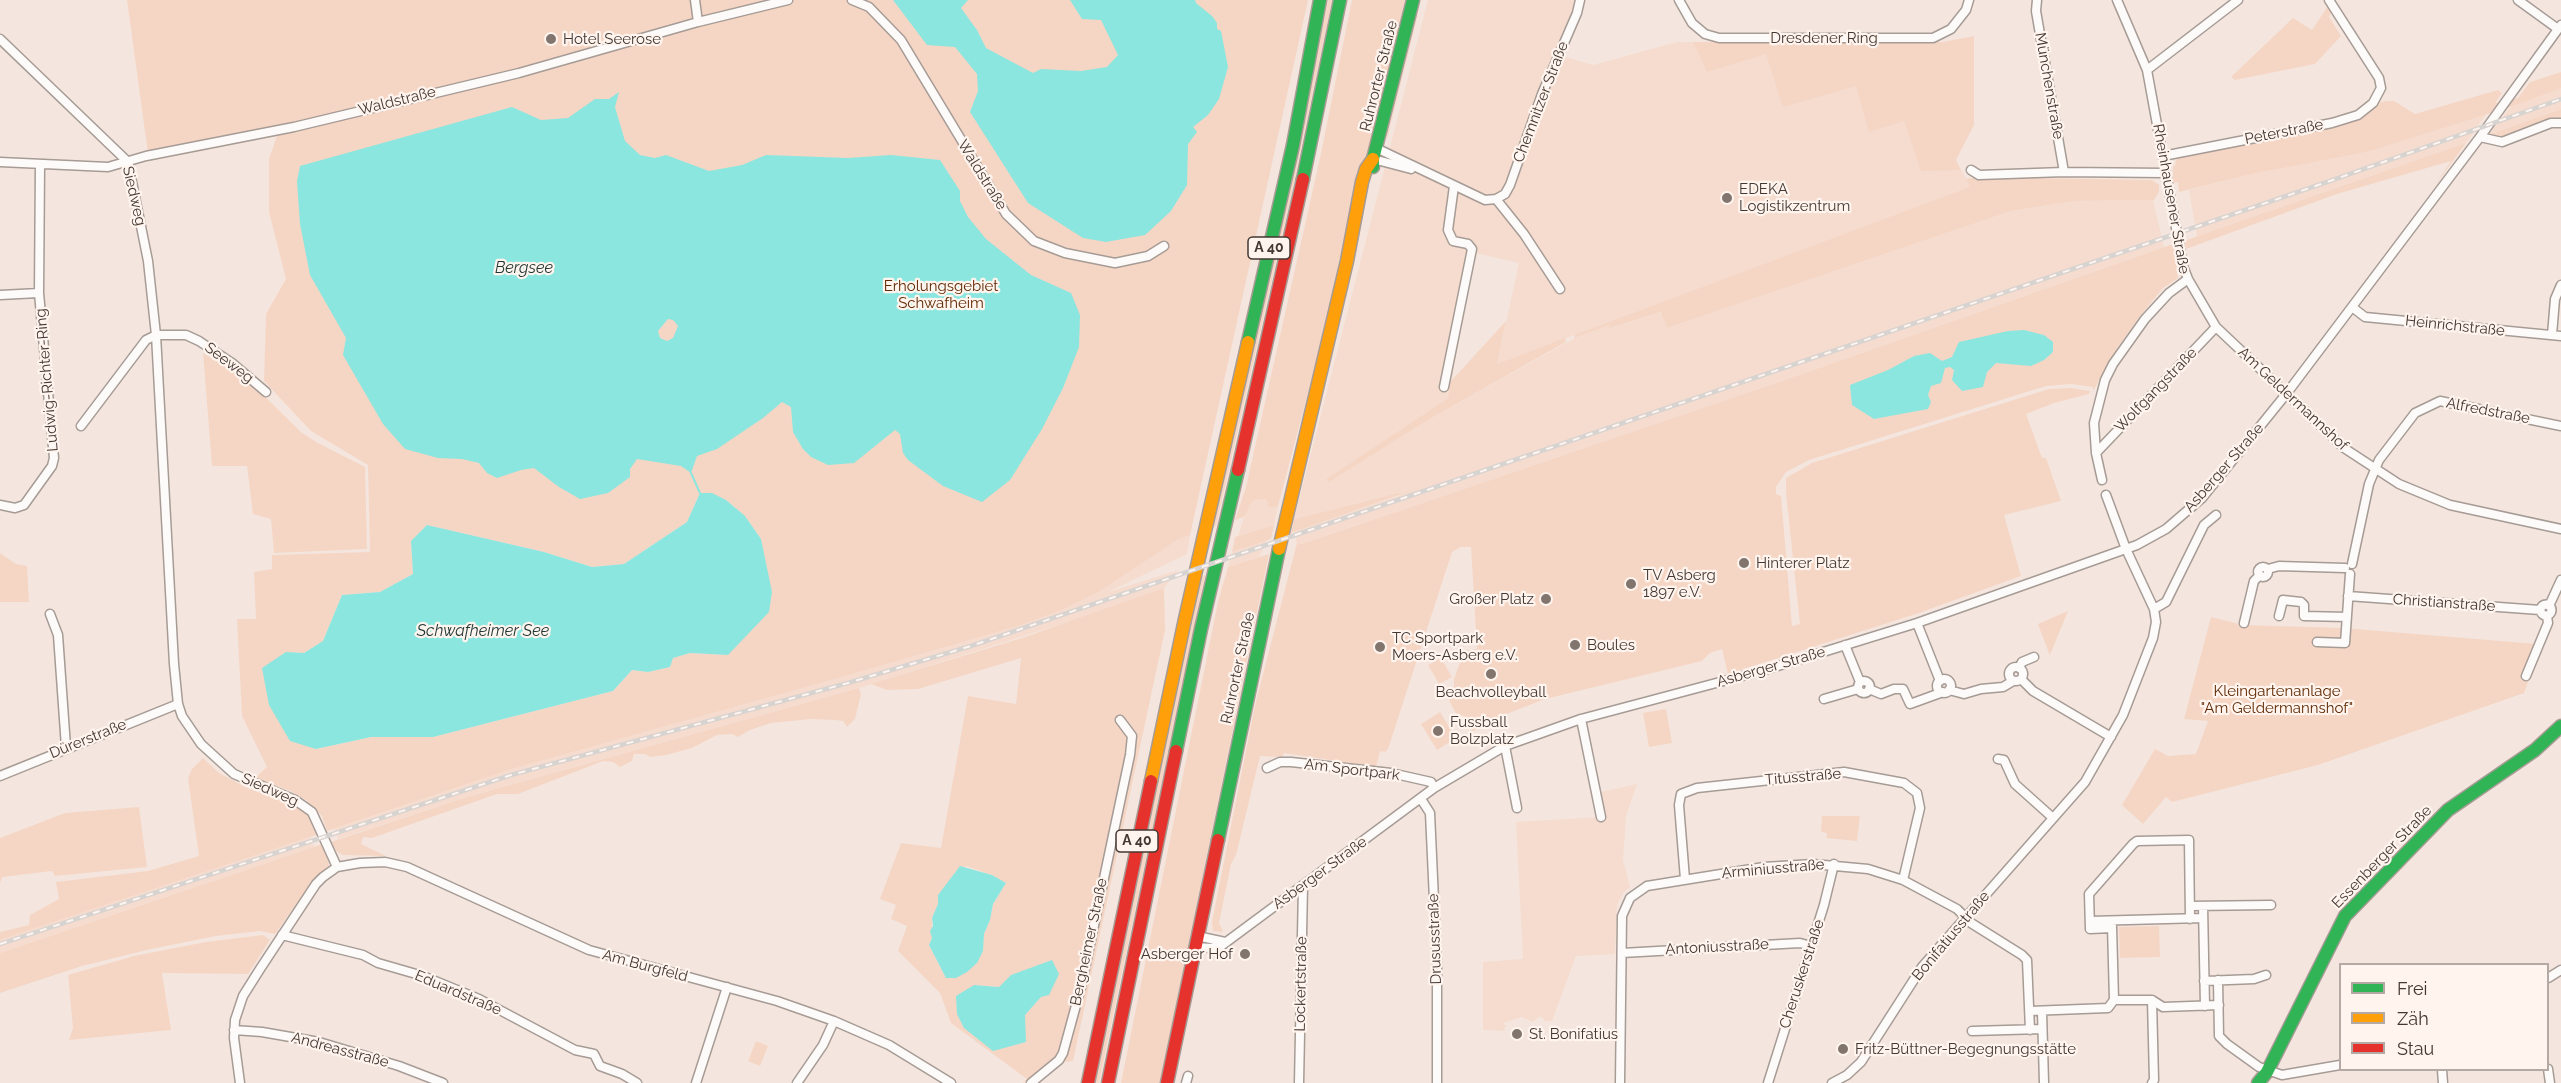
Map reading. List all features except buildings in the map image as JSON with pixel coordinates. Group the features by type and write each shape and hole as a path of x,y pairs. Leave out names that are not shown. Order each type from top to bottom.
{"main road":[{"name":"A 40","path":"1088,1083 1180,641 1293,145 1320,0"},
{"name":"A 40","path":"1108,1083 1198,641 1280,290 1340,0"},
{"name":"Ruhrorter Straße","path":"1167,1083 1291,492 1347,261 1362,183 1366,169 1375,153 1413,0"},
{"name":"Essenberger Straße","path":"2258,1083 2267,1072 2345,916 2448,810 2535,750 2561,726"}],"street":[{"path":"695,0 698,22"},
{"name":"Waldstraße","path":"0,162 108,167 146,156 294,127 519,73 698,22 788,0"},
{"name":"Waldstraße","path":"852,0 869,7 901,40 1006,214 1034,241 1065,253 1115,263 1148,256 1164,246"},
{"name":"Chemnitzer Straße","path":"1496,199 1504,195 1510,185 1542,94 1577,13 1580,0"},
{"name":"Dresdener Ring","path":"1679,0 1692,23 1705,34 1719,38 1933,38 1951,29 1966,10 1969,0"},
{"name":"Münchenstraße","path":"2037,0 2036,11 2064,172"},
{"name":"Rheinhausener Straße","path":"2102,480 2096,453 2094,423 2097,405 2113,364 2157,304 2188,279 2183,266 2146,70 2117,0"},
{"path":"2146,70 2238,0"},
{"name":"Peterstraße","path":"2163,156 2332,123 2358,115 2373,103 2381,88 2379,78 2329,0"},
{"path":"2518,0 2560,27"},
{"name":"Asberger Straße","path":"1196,941 1225,942 1434,788 1505,746 1547,729 1746,675 1917,623 2126,549 2166,529 2202,498 2287,393 2560,27"},
{"name":"Siedweg","path":"0,39 128,162 148,261 156,334 178,704 182,716 201,744 220,764 250,782 295,800 312,812 337,867"},
{"path":"2480,137 2502,142 2551,123 2561,123"},
{"path":"1375,153 1485,200 1496,199 1524,234 1560,289"},
{"name":"Ludwig-Richter-Ring","path":"0,505 15,508 24,505 52,466 54,458 39,293 40,165"},
{"path":"1971,170 1979,176 2064,172 2166,173"},
{"path":"1444,387 1472,249 1468,244 1453,241 1448,230 1454,186"},
{"name":"Am Geldermannshof","path":"2188,279 2216,327 2344,448 2375,470 2399,484 2450,505 2561,529"},
{"path":"2557,336 2555,299 2561,285"},
{"name":"Ludwig-Richter-Ring","path":"0,295 39,293"},
{"name":"Heinrichstraße","path":"2352,308 2365,317 2557,336"},
{"name":"Wolfgangstraße","path":"2096,453 2216,327"},
{"path":"81,426 146,340 156,334"},
{"name":"Seeweg","path":"156,334 186,335 200,341 232,363 266,392"},
{"name":"Alfredstraße","path":"2317,642 2345,643 2349,568 2369,484 2379,460 2415,413 2440,401 2561,426"},
{"path":"2106,495 2126,549"},
{"path":"2154,609 2166,602 2204,525 2216,515"},
{"name":"Bonifatiusstraße","path":"1832,1083 1847,1075 1861,1062 1922,967 2085,782 2111,737 2129,703 2153,638 2156,622 2154,609 2126,549"},
{"path":"2244,623 2254,581 2260,575 2267,575 2268,569 2279,566 2349,568"},
{"path":"2526,676 2548,622 2545,611 2561,580"},
{"name":"Christianstraße","path":"2348,596 2545,611"},
{"path":"2279,616 2283,600 2301,602 2304,605 2304,616 2347,617"},
{"path":"50,614 58,635 66,747"},
{"path":"1845,645 1859,686 1864,693 1869,689 1881,693 1894,688 1903,689 1910,704 1946,691 1951,686 1945,679 1940,681 1917,623"},
{"path":"2034,657 2022,662 2019,668 2010,672 2010,676 2111,737"},
{"path":"1946,691 1964,694 1981,689 2003,687 2017,680"},
{"path":"1824,699 1859,686"},
{"name":"Dürerstraße","path":"0,776 66,747 178,704"},
{"path":"1581,719 1600,818"},
{"name":"Bergheimer Straße","path":"1031,1083 1059,1060 1063,1053 1081,987 1130,754 1132,736 1120,720"},
{"path":"1505,746 1517,808"},
{"path":"1998,759 2004,760 2015,784 2053,818"},
{"name":"Am Sportpark","path":"1267,768 1280,762 1291,762 1391,773 1431,782 1434,788"},
{"name":"Titusstraße","path":"1685,879 1679,805 1682,794 1697,788 1844,772 1904,783 1917,793 1920,808 1903,880"},
{"name":"Drususstraße","path":"1420,799 1430,813 1437,965 1437,1083"},
{"path":"2190,919 2188,840 2137,841 2089,894 2090,921 2112,924 2190,919 2203,918"},
{"name":"Am Burgfeld","path":"337,867 360,863 398,864 589,950 777,1001 834,1021 889,1045 951,1083"},
{"name":"Arminiusstraße","path":"1620,1083 1622,916 1630,898 1647,886 1685,879 1764,867 1834,864 1868,869 1903,880 1957,909 2027,960 2030,1011"},
{"name":"Cheruskerstraße","path":"1768,1083 1834,864"},
{"path":"240,1083 234,1030 243,996 316,884 337,867"},
{"name":"Lockertstraße","path":"1299,1083 1303,886"},
{"path":"2190,906 2271,905"},
{"path":"2203,906 2205,1006"},
{"path":"2030,1030 2030,1011 2109,1008 2114,1000 2112,924"},
{"name":"Eduardstraße","path":"282,935 363,955 378,963 432,980 479,999 575,1050 594,1054 600,1066 622,1074 637,1083"},
{"name":"Antoniusstraße","path":"1622,953 1800,943 1811,946"},
{"path":"2204,981 2254,979 2266,975"},
{"path":"2218,980 2219,1036 2227,1044 2267,1072 2282,1075 2339,1065"},
{"path":"696,1083 727,987"},
{"path":"2114,1000 2152,1000 2163,1007 2219,1005"},
{"path":"2152,1000 2154,1080 2152,1083"},
{"path":"2042,1011 2044,1083"},
{"path":"797,1083 823,1045 834,1021"},
{"path":"1972,1031 2042,1029"},
{"name":"Andreasstraße","path":"234,1030 262,1032 319,1042 399,1066 443,1083"}],"shaded area":[{"path":"1428,0 1579,0 1559,55 1593,65 1677,42 1693,42 1707,71 1766,54 1856,86 1904,121 1921,170 1961,170 1971,187 1497,364 1519,263 1476,253 1448,398 1326,479 1328,483 1428,420 1575,338 1609,325 1611,328 1662,312 1667,328 2011,211 2074,201 2153,200 2164,247 1782,381 1302,544 1297,543 1294,532 1401,495 1385,496 1294,519"},
{"path":"2561,88 2561,109 2488,135 2512,106"},
{"path":"2487,113 2466,143 2197,237 2189,190 2252,174 2367,152"},
{"path":"1266,499 1269,508 1278,506 1274,525 1238,536 1253,500"},
{"path":"1190,535 1187,554 1108,592 1179,570 1164,588 1100,612 859,688 467,797 338,839 334,829 512,769 1021,625 1059,611 1177,540"},
{"path":"1267,540 1259,557 1228,567 1232,552"},
{"path":"1637,784 1626,816 1623,860 1630,887 1624,892 1617,905 1615,954 1576,956 1552,1021 1545,1021 1541,1016 1532,1022 1522,1017 1503,1023 1507,1026 1504,1028 1505,1031 1483,1030 1483,962 1523,959 1516,822 1603,817 1601,792"},
{"path":"310,837 314,847 0,953 0,940"}],"green space":[{"name":"Erholungsgebiet Schwafheim","path":"127,0 1308,0 1190,535 1177,540 1098,592 1059,611 1021,625 512,769 327,831 322,816 306,800 288,790 255,778 267,767 242,716 237,619 256,619 254,572 272,569 272,555 370,552 368,465 311,431 264,381 266,314 286,279 269,212 269,159 277,136 149,161","holes":["700,493 726,500 745,516 761,539 728,655 690,653 672,658 670,667 648,672 632,670 613,691 433,737 371,737 316,749 286,652 304,653 323,641 342,595 380,592 413,574 411,541 427,525 544,552 592,567 624,564 687,522"]},
{"path":"1328,0 1332,0 1292,192 1216,526 1213,527"},
{"path":"1352,0 1405,0 1369,151 1353,206 1329,314 1278,506 1269,508 1266,499 1253,500 1244,517 1235,520 1246,487 1320,158"},
{"path":"2328,6 2332,10 2329,17 2341,36 2315,64 2235,80 2231,77 2293,18 2312,30"},
{"path":"1418,14 1387,139 1386,132 1415,18"},
{"path":"1974,36 1974,125 1956,160 1961,170 1921,171 1904,121 1869,132 1856,86 1783,107 1766,54 1707,72 1693,42 1943,42"},
{"path":"2561,72 2561,88 2519,104 2367,152 2252,174 2179,192 2178,182 2173,183 2173,162 2175,167 2179,157 2364,114 2378,103 2386,101 2394,101 2415,114 2498,90 2502,93 2495,103 2518,98 2530,82"},
{"path":"2561,109 2561,119 2506,139 2488,135"},
{"path":"2466,143 2434,187 2451,161 2337,194 2186,249 2184,241"},
{"path":"1978,177 2152,180 2159,185 2159,192 2154,200 2074,201 2011,211 1667,328 1661,312 1610,328 1609,325 1575,338 1574,335 1970,187 1966,179"},
{"path":"2173,244 2178,278 2163,288 2140,316 2118,347 2093,391 2093,387 2071,384 2046,386 1809,460 1786,472 1776,487 1776,494 1781,496 1792,626 1800,624 1786,478 1812,463 2049,389 2071,388 2090,391 2089,394 2054,403 2026,414 2042,458 2046,458 2061,501 2004,515 2021,576 1919,613 1728,674 1722,649 1710,653 1702,661 1545,699 1491,720 1472,732 1463,715 1458,717 1445,693 1454,687 1454,679 1464,651 1477,649 1471,547 1461,547 1452,552 1388,749 1385,752 1380,751 1376,767 1284,753 1282,757 1260,756 1236,855 1231,864 1219,923 1223,932 1213,931 1212,922 1255,705 1297,543 1302,544 1782,381"},
{"path":"1506,321 1497,364 1565,338 1566,342 1428,420 1328,483 1326,479 1448,398 1451,381"},
{"path":"203,353 252,384 301,432 365,467 367,549 274,553 271,519 253,514 247,466 212,466"},
{"path":"1398,493 1402,494 1291,533 1294,519"},
{"path":"1274,525 1271,539 1232,552 1235,537"},
{"path":"0,553 16,564 27,566 29,602 0,602"},
{"path":"1269,554 1160,1083 1121,1083 1218,602 1228,567"},
{"path":"1205,575 1099,1083 1095,1083 1201,577"},
{"path":"1164,588 1165,630 1073,1061 1065,1062 1047,1075 1022,1083 1027,1079 951,1023 940,993 898,951 907,926 891,919 896,905 880,899 901,843 941,848 968,696 1016,704 1021,658 918,689 887,690 871,684 1025,637","holes":["966,866 992,875 1006,883 993,904 984,934 982,951 946,978 929,945 932,938 932,918 938,904 938,895","974,985 999,987 1041,997 1025,1015"]},
{"path":"2068,611 2050,655 2050,656 2038,624"},
{"name":"Kleingartenanlage \"Am Geldermannshof\"","path":"2211,617 2243,625 2343,628 2537,644 2524,677 2529,679 2524,693 2318,765 2172,802 2166,797 2143,824 2122,805 2155,749 2168,756 2196,754 2208,721 2184,719"},
{"path":"1441,658 1452,677 1439,684 1428,665"},
{"path":"859,688 861,694 855,719 847,727 843,721 834,720 811,719 771,723 738,737 732,734 717,735 692,748 666,755 650,757 645,754 634,754 632,761 620,767 613,762 603,761 518,794 497,794 372,838 363,837 361,844 386,856 343,855 336,851 331,842 467,797"},
{"path":"1666,709 1672,743 1649,747 1643,713"},
{"name":"Fussball Bolzplatz","path":"1440,712 1456,738 1437,750 1421,724"},
{"path":"203,758 219,773 247,788 307,812 319,834 0,940 0,932 29,925 30,915 59,899 56,882 148,871 199,856 188,778 192,769"},
{"path":"139,807 147,867 55,876 52,871 2,877 0,884 0,838 65,813"},
{"path":"1822,816 1860,816 1857,841 1826,838 1827,833 1821,832"},
{"path":"323,844 329,865 311,883 275,934 260,931 216,936 151,949 82,966 0,993 0,953"},
{"path":"2159,926 2160,957 2120,958 2119,927"},
{"path":"263,935 270,940 248,974 162,973 171,1030 69,1040 73,1028 68,975 134,956 206,942"},
{"path":"756,1041 768,1046 760,1066 748,1061"}],"water":[{"path":"893,0 968,0 961,8 977,30 986,48 1033,73 1041,69 1081,71 1107,67 1118,55 1101,20 1082,19 1070,0 1195,0 1212,16 1217,23 1217,29 1221,31 1228,67 1219,99 1208,115 1193,127 1197,132 1188,144 1187,185 1171,211 1145,235 1106,242 1083,238 1028,203 970,112 978,91 977,74 955,47 927,45"},
{"name":"Bergsee","path":"619,92 615,107 625,141 640,155 655,158 666,155 709,171 742,165 766,155 848,158 891,155 940,160 960,191 960,201 968,217 986,239 1031,275 1071,293 1080,315 1079,347 1063,388 1042,429 1010,480 982,502 943,486 908,460 903,453 900,434 895,430 854,463 828,465 811,457 803,449 793,432 791,407 782,402 763,418 717,449 697,456 691,473 681,466 637,459 630,469 630,477 608,493 580,499 534,468 497,478 487,473 479,463 462,459 438,458 405,449 383,424 343,355 346,338 310,275 300,224 297,181 300,166 512,107 541,120 568,118 595,99 609,99","holes":["668,319 673,320 678,326 673,338 667,341 660,338 658,331"]},
{"path":"2024,330 2044,335 2053,342 2053,352 2044,360 2031,366 1996,363 1987,372 1983,387 1962,391 1952,380 1954,370 1950,367 1945,368 1941,383 1931,386 1928,395 1931,402 1928,409 1874,419 1852,405 1850,385 1888,370 1914,356 1930,353 1942,361 1952,357 1959,342 2008,331"},
{"name":"Schwafheimer See","path":"700,493 712,493 726,500 745,516 761,539 772,592 769,612 728,655 690,653 673,658 670,667 648,672 632,670 613,691 433,737 371,737 316,749 290,741 269,705 262,668 286,652 304,653 323,641 342,595 380,592 413,574 411,541 427,525 544,552 592,567 624,564 687,522"},
{"path":"960,866 992,875 1006,883 993,904 984,934 983,951 977,963 956,978 946,978 929,945 932,938 930,931 938,904 938,895"},
{"path":"1052,960 1059,974 1049,995 1041,997 1025,1015 1026,1042 993,1051 964,1028 957,1014 956,996 974,985 999,987 1011,975"}],"waterway":[{"path":"691,473 700,493"}],"railway":[{"path":"0,944 511,775 848,683 971,646 2330,181 2561,99"}],"traffic: fast":[{"path":"1248,342 1293,145 1320,0"},
{"path":"1303,179 1340,0"},
{"path":"1373,167 1373,159 1413,0"},
{"path":"1176,751 1201,629 1238,470"},
{"path":"1218,840 1279,549"},
{"path":"2258,1083 2267,1072 2345,916 2448,810 2535,750 2561,726"}],"traffic: slow":[{"path":"1279,549 1347,261 1362,182 1366,169 1373,159"},
{"path":"1151,781 1248,342"}],"traffic: jam":[{"path":"1238,470 1303,179"},
{"path":"1108,1083 1176,751"},
{"path":"1088,1083 1151,781"},
{"path":"1167,1083 1218,840"}],"place":[{"name":"Hotel Seerose","path":"551,39"},
{"name":"EDEKA Logistikzentrum","path":"1727,198"},
{"name":"Hinterer Platz","path":"1744,563"},
{"name":"TV Asberg 1897 e.V.","path":"1631,584"},
{"name":"Großer Platz","path":"1546,599"},
{"name":"Boules","path":"1575,645"},
{"name":"TC Sportpark Moers-Asberg e.V.","path":"1380,647"},
{"name":"Beachvolleyball","path":"1491,674"},
{"name":"Fussball Bolzplatz","path":"1438,731"},
{"name":"Asberger Hof","path":"1245,954"},
{"name":"St. Bonifatius","path":"1517,1034"},
{"name":"Fritz-Büttner-Begegnungsstätte","path":"1843,1049"}]}
